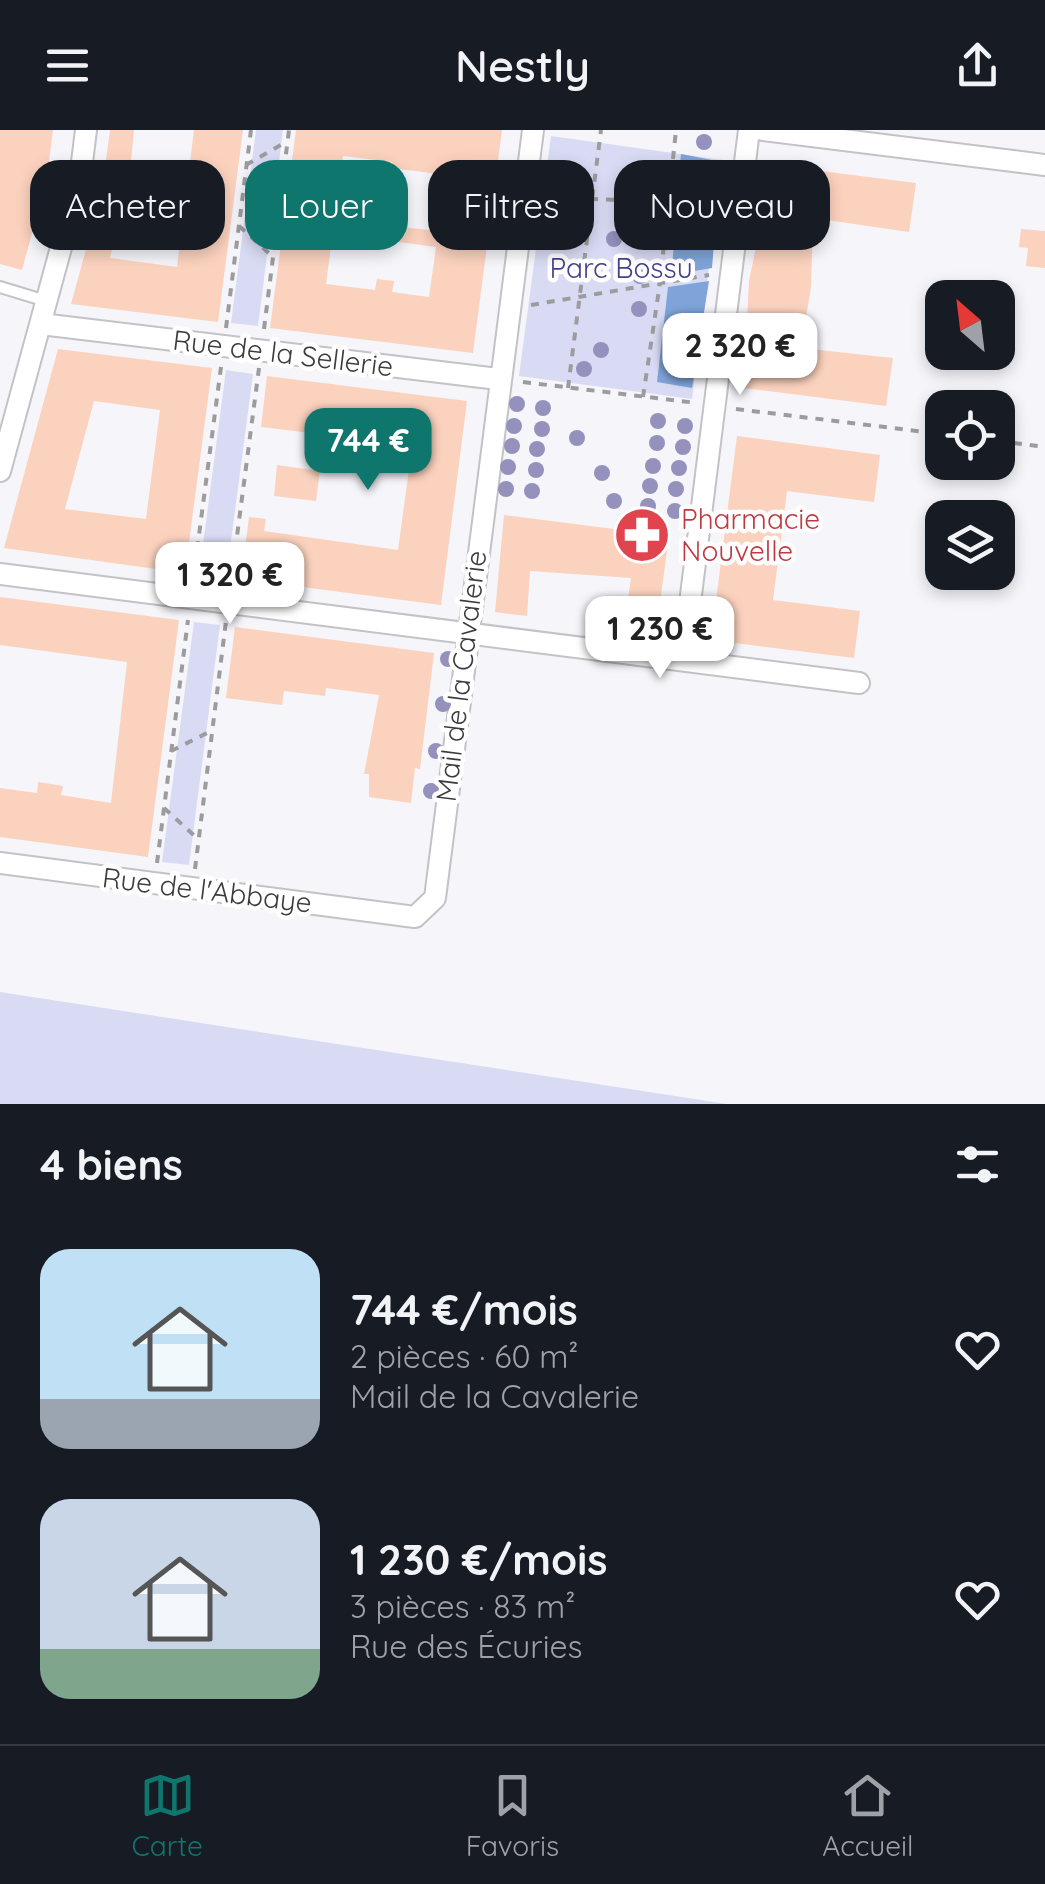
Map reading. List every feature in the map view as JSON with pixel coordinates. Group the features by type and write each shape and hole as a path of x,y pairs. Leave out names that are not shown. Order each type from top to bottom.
{"street":[{"path":"0,471 80,178 86,130"},
{"name":"Mail de la Cavalerie","path":"530,160 532,130"},
{"path":"683,659 749,130"},
{"path":"763,130 1045,165"},
{"name":"Mail de la Cavalerie","path":"414,917 435,898 498,379 520,250"},
{"name":"Rue de la Sellerie","path":"41,324 498,379"},
{"path":"0,574 466,630 860,684"},
{"name":"Rue de l'Abbaye","path":"0,863 414,917"}],"lane":[{"path":"0,287 46,300"}],"path":[{"path":"247,160 251,130"},
{"path":"192,888 289,130"},
{"path":"594,182 600,130"},
{"path":"673,160 676,130"},
{"path":"253,160 287,142"},
{"path":"154,883 245,173"},
{"path":"239,226 272,257"},
{"path":"568,388 586,250"},
{"path":"643,397 664,250"},
{"path":"512,307 715,274"},
{"path":"498,379 925,432"},
{"path":"1015,443 1045,446"},
{"path":"171,751 212,730"},
{"path":"164,808 199,840"}],"green space":[{"path":"256,130 283,130 279,160 252,160"},
{"name":"Parc Bossu","path":"551,136 723,160 614,160 614,250 711,250 692,399 519,376 536,250 594,250 594,160 548,160"},
{"path":"245,215 245,250 268,250 258,326 231,323"},
{"path":"226,370 253,374 226,579 199,575"},
{"path":"194,622 220,625 189,865 162,862"},
{"path":"0,992 727,1104 0,1104"}],"water":[{"path":"681,154 712,160 680,160"},
{"path":"674,250 713,250 712,268 671,275"},
{"path":"709,281 692,388 657,382 668,287"}],"building":[{"path":"0,130 53,130 49,160 30,160 30,241 22,270 0,264"},
{"path":"110,130 134,130 131,160 106,160"},
{"path":"194,130 243,130 218,322 71,304 86,250 112,250 110,258 177,267 179,250 225,250 225,160 190,160"},
{"path":"296,130 502,130 498,160 428,160 428,173 408,170 408,160 343,156 342,160 292,160"},
{"path":"830,172 916,183 909,232 830,220"},
{"path":"408,228 428,230 428,246 408,243"},
{"path":"1021,229 1045,231 1045,268 1026,266 1028,248 1019,247"},
{"path":"280,250 331,250 326,284 375,290 377,279 394,281 392,292 429,297 436,250 486,250 473,353 270,328"},
{"path":"755,250 812,250 811,287 801,348 893,358 886,406 744,388 749,281"},
{"path":"58,349 212,368 185,573 4,548","holes":["94,401 160,410 146,519 65,509"]},
{"path":"267,376 467,401 441,605 241,579 249,517 266,519 264,531 398,550 413,440 378,436 377,441 261,427"},
{"path":"737,436 880,455 874,502 787,491 773,600 860,611 854,658 711,640"},
{"path":"277,465 320,471 316,501 274,496"},
{"path":"504,515 669,536 656,633 624,628 631,578 530,571 527,616 495,612"},
{"path":"0,597 179,620 148,857 0,837 0,788 37,793 38,782 63,786 61,795 111,803 127,662 0,645"},
{"path":"235,627 434,653 420,769 415,768 411,803 369,797 369,774 364,774 379,695 326,688 325,696 284,691 282,705 226,698"}],"place":[{"name":"Pharmacie Nouvelle","path":"642,535"}]}
